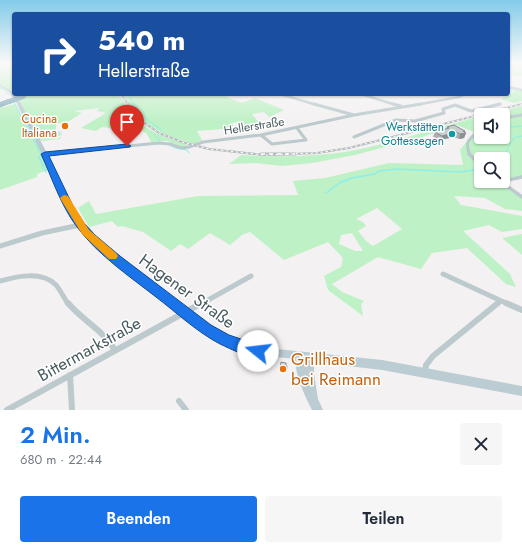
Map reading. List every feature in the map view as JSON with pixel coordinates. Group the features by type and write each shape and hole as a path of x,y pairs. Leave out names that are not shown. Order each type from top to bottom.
{"highway":[{"path":"0,104 21,96"}],"main road":[{"name":"Hagener Straße","path":"0,86 12,94"},
{"name":"Hagener Straße","path":"14,96 45,154 63,195 80,225 92,238 116,259 184,312 213,332 244,348 258,351 374,364 425,372 522,391"},
{"path":"299,355 302,378 307,391 313,398"},
{"path":"309,356 309,374 313,398 318,410"}],"street":[{"path":"510,87 522,90"},
{"path":"287,96 354,115"},
{"path":"371,96 403,107"},
{"name":"Hellerstraße","path":"45,154 159,143 186,148 206,141 261,135 354,115 438,101 457,96"},
{"path":"438,101 450,106"},
{"path":"496,102 504,105"},
{"path":"354,137 396,120 414,121 444,113 442,109 450,106 455,105 471,111 500,104"},
{"path":"510,117 522,115"},
{"path":"422,118 429,121"},
{"path":"392,122 402,128"},
{"path":"261,135 272,144 306,140 297,128"},
{"path":"474,136 467,142 466,147 470,156 474,160"},
{"path":"510,179 522,177"},
{"path":"510,188 522,197"},
{"path":"0,246 42,233 80,225"},
{"path":"443,274 522,310"},
{"path":"0,281 16,277 30,276 41,277 49,280 56,285 65,299 81,317 110,341 115,350"},
{"name":"Bittermarkstraße","path":"7,410 251,276"},
{"path":"425,372 426,366 433,356 500,301"},
{"path":"70,375 72,410"},
{"path":"179,401 186,410"}],"green space":[{"path":"0,83 12,83 12,96 7,91 0,86"},
{"path":"510,88 522,91 522,101 514,103 501,99 510,96 513,93 513,90"},
{"path":"12,96 120,96 129,109 145,126 159,134 184,143 188,146 184,147 167,141 151,142 147,134 133,124 110,128 102,127 96,131 81,128 106,113 97,111 99,108 74,111 82,113 69,121 56,124 56,132 60,131 62,135 58,136 58,138 61,137 60,139 41,141 32,132"},
{"path":"124,96 224,96 242,103 255,98 284,110 269,117 264,112 252,114 259,123 241,126 237,122 232,123 234,128 197,131 202,140 194,144 161,132 152,127 137,114"},
{"path":"15,104 41,151 48,170 37,174 37,177 0,190 0,108"},
{"path":"522,106 522,176 510,179 510,152 474,152 474,188 507,188 522,199 522,211 505,209 485,198 454,196 461,205 522,216 522,229 502,232 489,225 463,231 510,274 516,287 506,284 467,248 432,253 421,269 378,257 332,284 342,292 364,301 361,304 363,316 328,290 324,276 341,267 343,258 328,242 284,260 250,232 242,235 230,245 210,233 188,249 180,244 171,251 143,232 122,226 118,227 112,221 89,227 78,208 89,201 96,214 198,196 298,195 293,181 325,178 389,163 463,165 460,150 474,132 474,144 510,144 510,109","holes":["377,208 402,229 373,246 366,241 358,231 366,226 363,222 356,219","352,233 363,251 355,251 339,244 341,235"]},
{"path":"474,118 474,132 457,125 422,137 355,155 312,163 282,166 256,163 229,164 241,155 319,155 362,149"},
{"path":"522,234 522,255 502,238"}],"building":[{"path":"454,125 466,133 460,134 456,132 442,136 435,132 449,128 447,127"},
{"name":"Grillhaus bei Reimann","path":"281,362 286,363 287,370 280,369"}],"waterway":[{"path":"4,90 9,95"},
{"path":"128,96 142,115 161,130"},
{"path":"14,102 40,153"},
{"path":"510,126 522,126"},
{"path":"154,135 160,141"},
{"path":"506,152 514,138 522,136"},
{"path":"169,145 175,148 187,150 189,153"},
{"path":"39,157 46,172"},
{"path":"326,193 341,182 352,178 375,174 379,171 397,169 460,172 474,170"}],"railway":[{"path":"122,96 137,118 159,133 182,142 209,149 264,155 290,154"},
{"path":"290,154 317,153 349,148 522,104"},
{"path":"261,154 290,154"},
{"path":"290,154 295,154"}],"slow traffic":[{"path":"64,198 80,225 112,256"}],"place":[{"name":"Cucina Italiana","path":"65,126"},
{"name":"Werkstätten Gottessegen","path":"452,134"},
{"name":"Grillhaus bei Reimann","path":"283,369"}],"route":[{"path":"127,146 45,154 56,181 69,206 80,225 92,238 116,259 207,329 244,348 258,351"}]}
